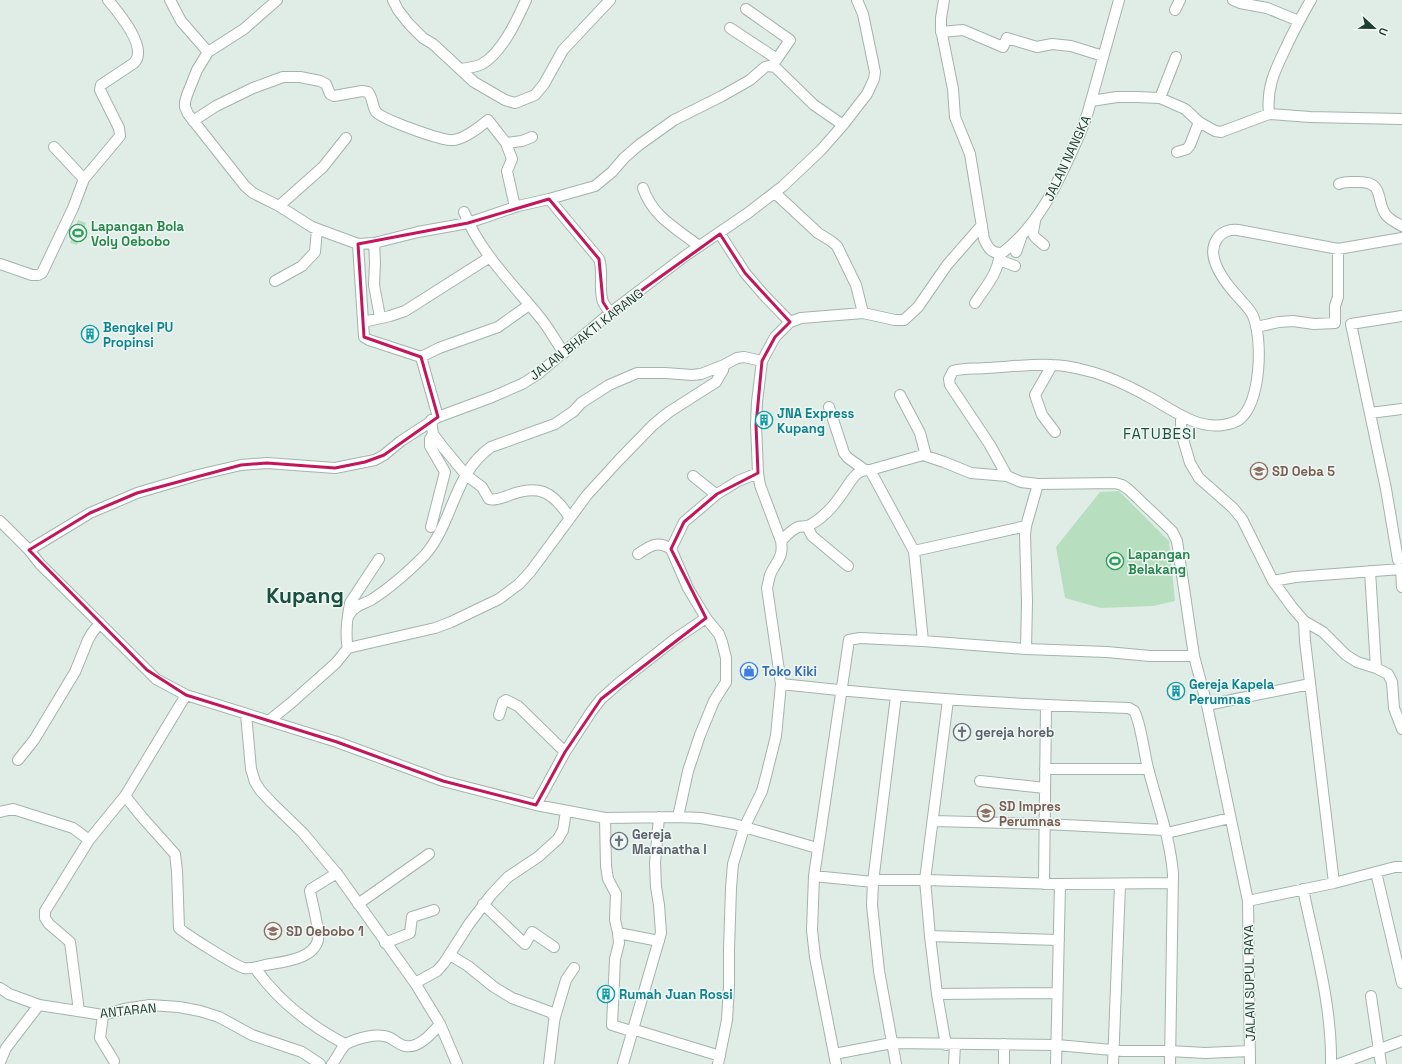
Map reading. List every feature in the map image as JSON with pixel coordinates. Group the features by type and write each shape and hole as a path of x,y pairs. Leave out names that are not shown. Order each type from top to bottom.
{"street":[{"path":"0,264 32,275 40,275 44,270 74,208 84,179 118,140 121,134 100,90 101,85 134,63 137,60 138,55 132,32 108,0"},
{"path":"170,0 181,21 208,52"},
{"path":"277,0 244,29 208,52 197,70 185,102 188,114 245,186 253,193 279,206 317,229 358,244 374,243 418,232 468,223 514,207 595,186 612,172 624,158 639,145 674,120 750,80 765,67 774,62 790,40 746,9"},
{"path":"393,0 408,24 423,38 433,44 474,82 505,100 515,103 535,95 544,84 563,50 610,0"},
{"path":"461,69 477,66 490,58 504,42 515,24 526,0"},
{"name":"JALAN BHAKTI KARANG","path":"29,550 90,513 137,492 198,475 241,465 268,463 335,468 375,460 435,419 522,384 538,374 610,313 699,246 720,234 775,193 803,169 843,125 872,85 876,72 863,14 857,0"},
{"path":"944,0 941,18 941,32 954,89 955,118 970,154 984,239 992,252 1015,266"},
{"path":"1091,101 1119,0"},
{"path":"1175,10 1180,0"},
{"path":"1233,0 1240,3 1267,8 1298,21"},
{"path":"1269,114 1268,102 1272,76 1298,21 1311,0"},
{"path":"730,28 774,62 774,67 814,105 843,125"},
{"path":"941,32 962,30 1003,47 1007,38 1037,47 1052,44 1071,46 1103,56"},
{"path":"1160,98 1176,57"},
{"path":"193,121 216,106 253,88 284,77 300,77 326,84 330,94 334,96 362,91 368,92 375,110 387,120 449,141 460,138 481,126 488,120 506,143 512,159 507,171 514,207"},
{"name":"JALAN NANGKA","path":"1000,257 1036,219 1048,200 1084,123 1091,101 1136,96 1160,98 1184,109 1199,122 1215,131 1221,132 1269,114 1310,117 1402,119"},
{"path":"1177,152 1187,149 1190,145 1199,122"},
{"path":"506,143 522,141 532,137"},
{"path":"279,206 323,166 346,138"},
{"path":"54,147 84,179"},
{"path":"1339,184 1363,181 1374,186 1380,194 1383,210 1386,215 1402,226"},
{"path":"643,188 648,200 665,222 699,246"},
{"path":"775,193 818,234 837,246 856,285 863,313"},
{"path":"549,198 600,259 602,266 603,302 610,313"},
{"path":"464,212 468,223 490,257 543,321 564,353"},
{"path":"1036,219 1032,233 1034,237 1044,245"},
{"path":"605,818 606,866 608,879 616,894 615,920 619,944 615,959 612,1025 632,1030 719,1060 727,1020 730,986 729,949 733,864 744,828 762,791 768,770 776,736 781,684 767,588 771,574 780,558 782,548 781,541 760,485 758,473 756,425 762,361 775,337 790,322 801,318 863,313 895,320 904,320 922,303 947,265 982,225"},
{"path":"274,281 302,266 315,252 317,229"},
{"path":"1007,476 990,445 950,385 948,379 951,373 956,370 1052,365 1088,371 1109,377 1149,397 1181,416 1199,423 1216,426 1231,424 1239,420 1248,409 1256,386 1259,364 1256,327 1253,315 1221,275 1214,260 1212,253 1217,238 1227,231 1238,230 1338,249 1402,238"},
{"path":"720,234 745,273 790,322"},
{"path":"1016,252 1022,235"},
{"path":"374,243 374,285 380,317"},
{"path":"358,244 363,334 366,339 421,357 439,348 498,327 529,305"},
{"path":"1256,327 1279,322 1293,321 1314,324 1335,323 1335,306 1338,297 1338,249"},
{"path":"363,322 406,311 490,257"},
{"path":"975,303 992,280 1000,257"},
{"path":"1402,316 1351,324 1386,489 1400,566 1402,587"},
{"path":"421,357 435,419 433,434 430,439 430,446 445,472 431,527"},
{"path":"348,616 357,606 371,599 401,577 434,544 466,475 484,452 554,424 570,414 581,403 609,385 637,373 692,375 701,374 737,358 744,357 762,361"},
{"path":"270,720 292,703 336,663 348,648 435,628 476,611 499,599 519,584 531,571 587,495 653,425 668,412 719,378 724,365"},
{"path":"1052,365 1035,395 1042,415 1055,432"},
{"path":"781,541 793,530 799,527 807,526 832,508 854,476 859,472 915,457 926,456 920,433 900,395"},
{"path":"829,407 844,453 848,458 867,470 914,551 924,641"},
{"path":"1370,413 1402,409"},
{"path":"1181,416 1182,435 1190,463 1199,478 1233,508 1242,519 1274,581 1304,621 1323,632 1346,655 1357,662 1376,668 1388,674 1392,682 1394,708 1402,729"},
{"path":"433,434 466,475 482,487 488,499 491,500 535,489 542,491 555,499 570,518"},
{"name":"JALAN SUPUL RAYA","path":"926,456 971,473 1007,476 1021,482 1038,484 1115,483 1122,485 1172,531 1177,541 1194,656 1207,705 1248,901 1250,1064"},
{"path":"671,549 684,522 717,494 738,481 758,473"},
{"path":"693,476 717,494"},
{"path":"1026,649 1027,602 1025,535 1026,526 1038,484"},
{"path":"0,521 29,550 40,564 156,679 186,695 337,742 443,781 536,805 605,818 678,816 701,818 817,848"},
{"path":"807,526 812,536 848,566"},
{"path":"914,551 1026,526"},
{"path":"638,554 649,547 659,544 671,549 688,588 706,618 719,634 726,658 726,682 714,701 700,735 683,789 678,816"},
{"path":"348,648 346,640 350,603 379,559"},
{"path":"1274,581 1295,577 1370,571 1400,566"},
{"path":"1370,571 1376,668"},
{"path":"536,805 565,752 601,699 675,639 706,618"},
{"path":"1304,621 1305,641 1334,884"},
{"path":"18,760 34,740 75,672 88,640 100,624"},
{"path":"1194,656 1150,656 1107,652 1026,649 924,641 860,638 849,640 817,848 814,876 812,930 815,957 835,1059 892,1043 1057,1044 1113,1050 1205,1053 1250,1051"},
{"path":"781,684 841,691 948,700 1046,706 1132,709 1136,713 1148,769 1166,831 1172,859 1173,883 1170,1064"},
{"path":"1207,705 1310,684"},
{"path":"79,1011 70,942 49,924 45,918 45,912 89,840 126,796 186,695"},
{"path":"896,696 873,881 872,905 879,970 896,1064"},
{"path":"499,715 503,702 506,700 512,702 565,752"},
{"path":"948,700 934,821 925,880 930,936 938,994 951,1044 954,1064"},
{"path":"1044,884 1046,706"},
{"path":"246,714 251,769 255,782 260,790 303,833 337,873 385,943 415,983 440,1024 457,1064"},
{"path":"1045,769 1148,769"},
{"path":"980,781 1045,788"},
{"path":"126,796 142,817 175,854 179,928 243,968 255,968 292,961 308,953 314,947 318,941 318,932 310,891 337,873"},
{"path":"0,812 13,809 73,828 89,840"},
{"path":"415,983 437,971 450,955 482,904 508,877 538,857 558,839 562,830 566,811"},
{"path":"623,1064 659,941 660,921 655,864 659,817"},
{"path":"934,821 1045,824 1166,831 1230,818"},
{"path":"358,904 429,854"},
{"path":"1248,901 1334,884 1376,872 1402,867"},
{"path":"1376,872 1402,984"},
{"path":"814,876 873,881 925,880 1120,885 1173,883"},
{"path":"1056,1064 1060,884"},
{"path":"1113,1064 1120,885"},
{"path":"1303,889 1328,1008 1330,1064"},
{"path":"482,904 525,944 532,932 554,947"},
{"path":"385,943 410,933 412,917 434,910"},
{"path":"618,933 659,941"},
{"path":"930,936 1059,940"},
{"path":"450,955 468,966 505,994 550,1012 554,1017"},
{"path":"255,968 279,998 322,1032 345,1044"},
{"path":"549,1064 554,1017 566,980 574,968"},
{"name":"ANTARAN","path":"0,988 10,994 39,1006 103,1015 124,1009 150,1005 179,1007 219,1017 252,1035 302,1052 320,1064"},
{"path":"938,994 1057,993"},
{"path":"1371,996 1381,1064"},
{"path":"0,1062 6,1048 39,1006"},
{"path":"103,1015 100,1038 114,1061"},
{"path":"332,1064 345,1044 365,1036 388,1037 404,1046 413,1045 424,1040 440,1024"},
{"path":"1339,1064 1402,1041"},
{"path":"1004,1044 1004,1064"}],"highlighted area":[{"path":"549,199 599,259 603,302 610,313 720,234 745,273 790,322 775,337 762,361 756,425 758,473 717,494 684,522 671,549 706,618 601,699 565,752 536,805 443,781 337,742 186,695 147,670 29,550 90,513 137,493 241,465 267,463 335,468 365,462 384,455 438,417 421,357 364,337 358,244 468,223"}],"green space":[{"name":"Lapangan Bola Voly Oebobo","path":"78,220 86,223 77,245 70,243"},
{"name":"Lapangan Belakang","path":"1119,491 1169,541 1175,601 1153,606 1101,608 1065,598 1056,547 1100,492"}],"place":[{"name":"Lapangan Bola Voly Oebobo","path":"78,233"},
{"name":"Bengkel PU Propinsi","path":"90,334"},
{"name":"JNA Express Kupang","path":"764,420"},
{"name":"SD Oeba 5","path":"1259,471"},
{"name":"Lapangan Belakang","path":"1115,561"},
{"name":"Toko Kiki","path":"749,671"},
{"name":"Gereja Kapela Perumnas","path":"1176,691"},
{"name":"gereja horeb","path":"962,732"},
{"name":"SD Impres Perumnas","path":"986,813"},
{"name":"Gereja Maranatha I","path":"619,841"},
{"name":"SD Oebobo 1","path":"273,931"},
{"name":"Rumah Juan Rossi","path":"606,994"}],"district":[{"name":"FATUBESI","path":"1160,434"},
{"name":"Kupang","path":"305,596"}]}
